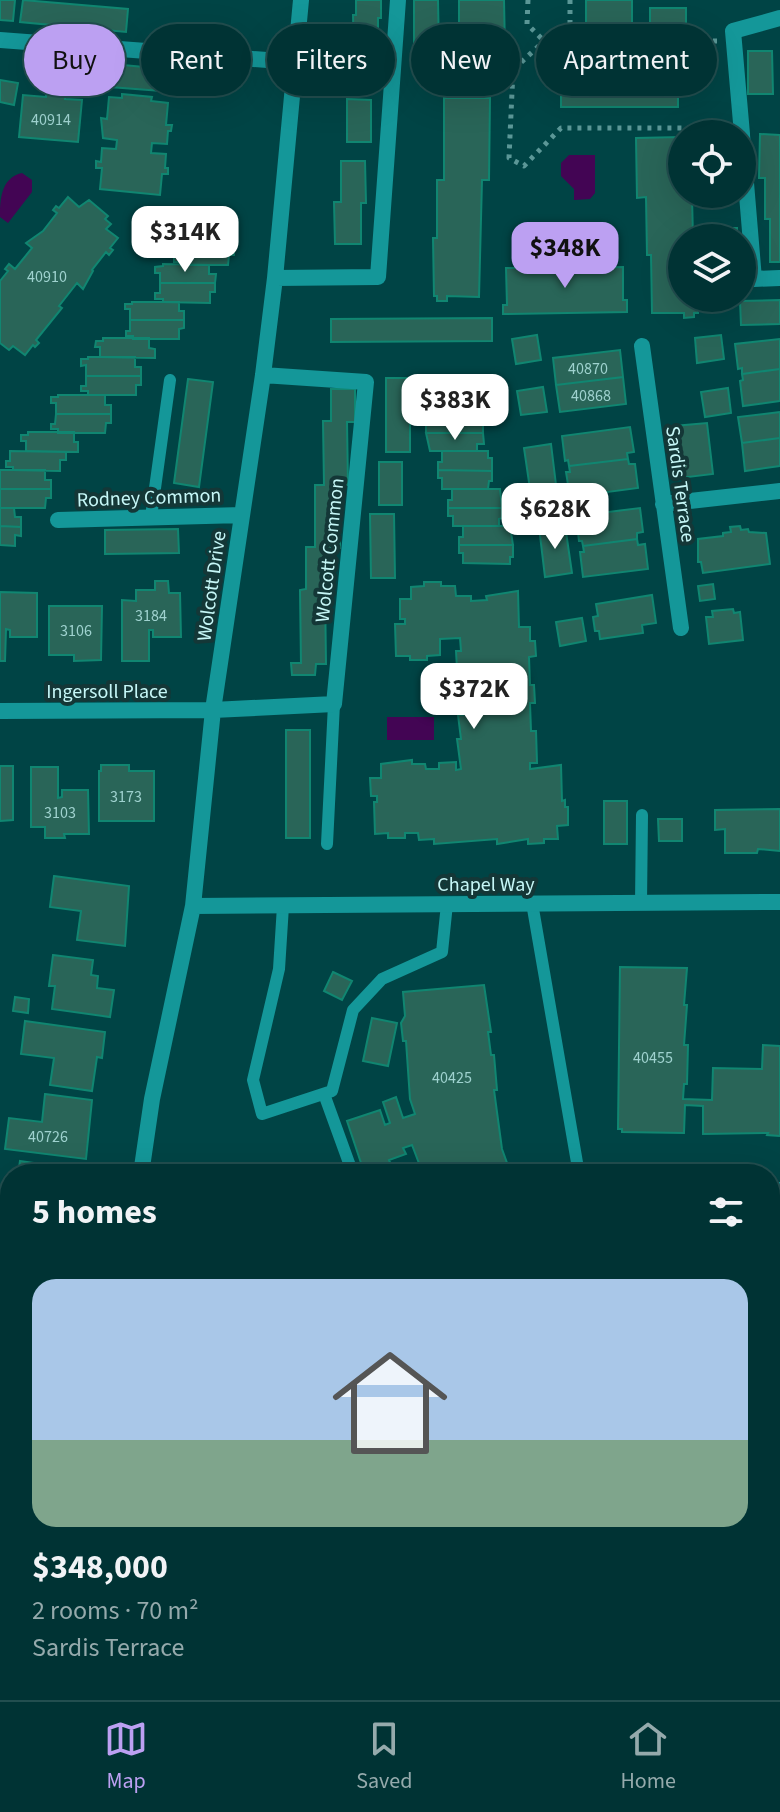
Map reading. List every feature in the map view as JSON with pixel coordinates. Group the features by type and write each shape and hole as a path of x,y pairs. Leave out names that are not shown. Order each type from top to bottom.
{"street":[{"name":"Wolcott Drive","path":"298,24 301,0"},
{"path":"275,278 378,277 398,0"},
{"path":"741,120 733,31 780,18"},
{"path":"0,40 267,60"},
{"name":"Wolcott Drive","path":"142,1164 152,1099 193,906 213,710 275,278 291,96"},
{"path":"748,208 754,279 780,278"},
{"name":"Sardis Terrace","path":"642,346 681,628"},
{"name":"Wolcott Common","path":"263,375 366,382 334,704"},
{"path":"663,504 780,491"},
{"name":"Rodney Common","path":"58,520 242,515"},
{"path":"213,710 334,704"},
{"name":"Ingersoll Place","path":"0,711 213,710"},
{"name":"Chapel Way","path":"193,906 780,902"}],"lane":[{"path":"151,517 170,380"},
{"path":"327,844 334,704"},
{"path":"641,903 642,815"},
{"path":"532,903 577,1164"},
{"path":"283,906 279,969 253,1080 262,1114 332,1091 353,1010 382,979 442,952 447,904"},
{"path":"324,1094 349,1164"}],"path":[{"path":"528,0 527,24 536,33"},
{"path":"570,0 570,24"},
{"path":"717,41 734,41"},
{"path":"536,48 513,70 509,158 524,166 561,128 668,130"}],"shaded area":[{"path":"569,155 595,155 595,193 590,199 574,200 574,189 561,176 561,163"},
{"path":"22,173 32,180 32,192 8,223 0,217 3,190 10,179"},
{"path":"387,717 434,717 434,740 387,740"}],"building":[{"path":"0,0 15,0 13,21 0,20"},
{"path":"23,0 128,9 126,32 125,24 20,22"},
{"path":"356,0 381,0 378,24 353,24 353,15 356,15"},
{"path":"414,0 438,0 438,24 414,24"},
{"path":"459,0 504,0 504,24 459,24"},
{"path":"586,0 632,0 632,24 586,24"},
{"path":"650,8 686,8 686,24 650,24"},
{"path":"748,51 772,51 773,94 748,94"},
{"path":"125,65 141,67 141,89 125,88"},
{"path":"0,80 18,83 14,105 0,102"},
{"path":"125,94 152,97 151,101 168,103 166,125 172,125 167,144 152,143 151,153 166,154 168,174 162,174 160,195 100,189 102,168 96,168 96,161 101,162 102,148 116,149 117,140 103,138 101,118 107,119 109,97 122,98"},
{"path":"23,95 65,96 65,99 82,100 78,142 19,137"},
{"path":"561,96 678,96 678,107 561,107"},
{"path":"444,98 490,98 489,180 482,180 479,297 447,296 447,301 437,301 437,296 434,296 433,238 437,238 437,180 444,180"},
{"path":"347,99 371,100 371,142 347,142"},
{"path":"760,134 780,135 780,262 770,262 770,219 765,219 765,178 759,178"},
{"path":"668,137 668,208 692,208 693,224 668,224 668,312 698,312 694,313 694,317 684,318 684,313 652,313 646,197 637,198 636,138"},
{"path":"341,161 365,161 366,203 361,203 361,244 335,244 334,202 341,202"},
{"path":"68,197 79,207 89,200 108,216 105,219 111,224 106,229 118,238 109,255 106,252 92,270 83,289 77,283 59,306 62,308 36,340 39,343 25,355 13,346 9,350 0,343 0,281 9,264 15,269 32,248 26,243 43,231 57,213 53,210 56,206 59,208"},
{"path":"181,226 228,227 228,237 234,237 234,246 178,246 178,236 173,235 173,229 181,229"},
{"path":"178,246 234,246 234,255 229,255 228,265 181,265 181,262 174,262 174,256 178,256"},
{"path":"163,264 209,265 209,274 216,274 215,283 160,283 160,273 155,273 155,267"},
{"path":"623,267 623,300 627,300 627,312 503,314 503,305 507,305 506,268"},
{"path":"160,283 215,283 215,292 210,292 210,303 163,302 163,299 155,299 155,293 160,293"},
{"path":"780,300 780,324 741,325 740,312 756,312 756,301"},
{"path":"179,302 179,311 184,311 184,320 130,320 130,309 125,309 125,304"},
{"path":"492,318 492,341 331,342 331,319"},
{"path":"130,320 184,320 184,328 179,329 179,339 133,339 133,336 126,336 126,331 130,331"},
{"path":"537,335 541,360 516,364 512,339"},
{"path":"721,335 724,359 697,363 695,338"},
{"path":"103,338 149,338 149,348 155,349 155,358 100,357 100,347 95,347 96,341 103,341"},
{"path":"780,339 780,369 742,374 742,368 738,369 735,344"},
{"path":"620,350 623,377 556,385 553,358"},
{"path":"135,357 135,367 141,367 141,376 86,376 86,365 81,366 81,359"},
{"path":"780,369 780,401 743,406 742,374"},
{"path":"86,376 141,376 141,385 136,385 136,395 88,395 88,391 81,391 81,386 86,386"},
{"path":"436,376 483,376 485,396 432,395"},
{"path":"623,377 626,404 560,412 556,385"},
{"path":"386,378 410,378 410,452 386,452"},
{"path":"188,379 213,382 199,487 174,483"},
{"path":"543,387 547,412 521,415 517,391"},
{"path":"728,388 731,413 705,417 701,392"},
{"path":"331,389 355,389 355,422 347,422 348,485 339,485 340,548 331,548 331,590 325,590 326,664 316,664 315,675 292,675 291,663 301,663 300,590 306,589 306,547 315,547 315,485 324,485 323,421 331,421"},
{"path":"105,395 105,405 111,405 111,414 56,414 56,403 51,403 51,397"},
{"path":"432,395 485,396 486,406 483,406 483,414 435,414"},
{"path":"780,412 780,438 742,443 738,417"},
{"path":"56,414 111,414 111,423 106,423 105,433 58,433 58,429 51,429"},
{"path":"430,414 477,414 477,422 483,422 483,433 426,433"},
{"path":"707,423 713,474 680,478 674,426"},
{"path":"630,427 634,452 627,453 628,459 569,466 568,460 565,461 562,436"},
{"path":"28,432 74,432 78,452 26,451 26,441 21,441 21,435 28,435"},
{"path":"426,433 483,433 484,444 477,444 477,451 430,451"},
{"path":"780,438 780,466 745,471 742,443"},
{"path":"551,444 557,493 531,496 524,448"},
{"path":"10,451 66,452 66,460 60,460 60,471 13,470 13,467 6,467 6,461 10,461"},
{"path":"442,451 488,451 488,458 492,458 492,471 438,470"},
{"path":"628,459 629,464 635,464 638,488 570,497 566,472 570,472 569,466"},
{"path":"379,462 402,462 402,505 379,505"},
{"path":"0,470 45,470 45,480 51,480 51,489 0,489"},
{"path":"438,470 492,471 492,481 489,481 488,489 442,489"},
{"path":"0,489 51,489 51,498 46,498 45,508 0,508"},
{"path":"452,489 500,489 502,508 448,508"},
{"path":"0,508 14,508 15,517 21,517 21,527 0,526"},
{"path":"448,508 502,508 502,518 499,519 499,526 453,526 453,516 448,516"},
{"path":"640,508 643,532 637,533 637,539 583,546 579,541 576,516"},
{"path":"370,514 394,514 395,578 371,578"},
{"path":"565,525 572,573 545,577 539,527"},
{"path":"0,526 21,527 21,536 15,535 15,546 0,545"},
{"path":"463,526 510,526 513,545 459,545"},
{"path":"740,526 741,530 766,533 770,564 703,573 701,562 698,562 698,539 723,536 723,533 731,532 730,527"},
{"path":"178,529 179,553 105,554 105,530"},
{"path":"637,539 638,545 645,544 648,569 583,577 580,552 584,552 583,546"},
{"path":"459,545 513,545 513,557 510,557 510,564 463,563"},
{"path":"155,581 168,581 169,593 180,593 181,637 153,637 153,630 149,630 149,661 122,661 122,600 136,601 136,590 155,590"},
{"path":"424,582 455,586 456,596 471,596 471,601 518,591 519,627 530,627 530,641 535,641 536,656 529,657 530,685 534,685 535,703 530,703 531,731 536,731 537,763 530,763 530,769 561,765 562,801 565,800 565,807 568,807 568,825 557,826 558,839 528,844 528,839 497,844 497,839 434,844 434,839 419,840 418,833 405,833 405,838 388,838 388,833 375,834 374,802 377,802 377,796 371,796 370,778 381,778 381,764 412,760 412,764 425,764 426,769 439,769 439,763 456,762 456,770 461,769 457,739 461,739 458,715 463,715 461,669 457,669 456,651 461,651 460,638 440,639 440,655 427,656 427,660 396,656 395,624 405,624 405,619 400,619 400,599 411,599 411,587 424,586"},
{"path":"713,584 715,599 700,601 698,586"},
{"path":"0,592 37,593 37,637 10,637 10,630 6,629 5,661 0,661"},
{"path":"652,595 656,623 642,625 643,633 600,639 593,617 598,616 596,604"},
{"path":"49,606 102,606 101,660 74,661 74,655 49,655"},
{"path":"733,609 734,613 740,612 743,640 709,644 706,617 713,617 712,611"},
{"path":"582,618 586,641 560,646 556,622"},
{"path":"286,730 310,730 310,838 286,838"},
{"path":"101,765 129,765 129,771 154,771 154,821 99,821"},
{"path":"0,766 13,766 13,820 0,821"},
{"path":"31,767 58,767 58,798 62,797 62,790 88,790 89,834 45,838 45,827 31,827"},
{"path":"604,801 627,801 627,844 604,844"},
{"path":"780,809 780,851 758,849 757,853 725,853 725,829 715,830 715,810"},
{"path":"658,819 682,819 682,841 659,841"},
{"path":"54,876 129,886 125,946 77,940 81,911 50,907"},
{"path":"53,955 93,960 91,975 98,976 97,988 114,990 110,1017 52,1009 55,986 49,986"},
{"path":"620,967 687,968 684,1045 688,1045 687,1084 684,1084 683,1099 712,1100 713,1068 762,1069 763,1045 780,1046 780,1136 768,1133 703,1134 703,1106 685,1105 684,1133 622,1132 618,1129"},
{"path":"333,972 352,981 342,1000 324,991"},
{"path":"484,985 491,1055 494,1055 497,1090 494,1090 502,1149 507,1164 419,1164 412,1145 403,1148 406,1154 389,1160 391,1164 361,1164 347,1121 380,1110 385,1125 390,1123 383,1102 396,1097 403,1118 415,1114 410,1099 406,1041 403,1041 401,1023 405,1016 403,992"},
{"path":"15,997 29,999 28,1013 13,1011"},
{"path":"372,1018 397,1023 388,1066 363,1061"},
{"path":"25,1021 105,1032 102,1058 97,1057 92,1091 50,1085 54,1058 21,1054"},
{"path":"45,1094 92,1100 86,1159 5,1149 9,1118 42,1122"}]}
